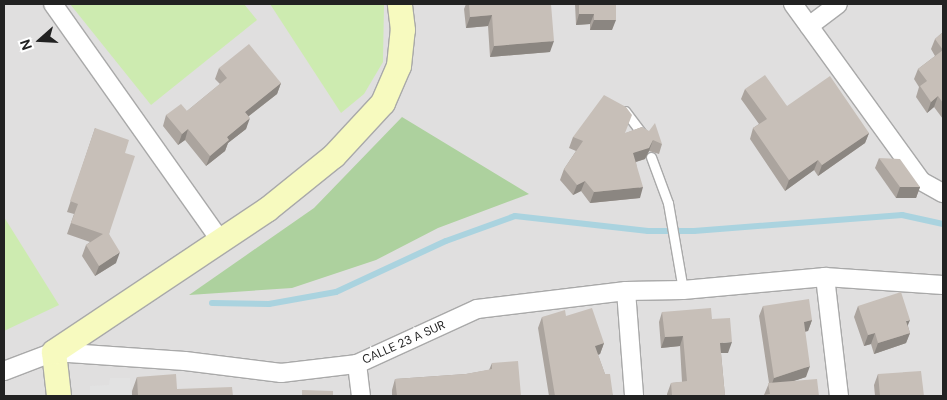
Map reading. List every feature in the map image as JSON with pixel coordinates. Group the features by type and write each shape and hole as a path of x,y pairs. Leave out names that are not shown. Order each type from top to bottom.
{"street":[{"path":"53,4 221,241"},
{"path":"59,396 54,352 268,210 334,156 383,103 399,66 403,30 400,4"},
{"path":"792,4 921,181 943,193"},
{"path":"809,26 838,4"},
{"path":"826,277 839,396"},
{"name":"CALLE 23 A SUR","path":"4,371 54,352 185,362 281,373 357,364 477,309 626,291 683,290 826,277 943,285"},
{"path":"626,291 634,396"},
{"path":"357,364 361,396"}],"lane":[{"path":"625,111 644,136"},
{"path":"651,157 668,203 683,290"}],"shaded area":[{"path":"4,4 943,4 943,396 4,396"},
{"path":"110,378 130,378 131,396 90,396 90,386 109,385"}],"green space":[{"path":"70,4 244,4 257,20 151,105"},
{"path":"270,4 384,4 383,62 364,94 341,113"},
{"path":"402,117 529,194 438,228 376,260 292,288 189,295 314,208"},
{"path":"4,217 59,305 4,331"}],"building":[{"path":"469,4 551,4 554,41 494,46 492,15 470,17"},
{"path":"579,4 616,4 616,20 594,20 594,14 579,14"},
{"path":"943,32 943,50 935,39"},
{"path":"249,44 281,83 245,112 250,118 227,137 229,140 210,156 188,129 182,134 166,115 181,104 187,111 227,78 219,68"},
{"path":"943,50 943,103 938,96 931,102 920,86 927,81 918,69"},
{"path":"765,75 787,106 830,76 869,133 822,165 818,160 789,180 753,128 767,119 745,89"},
{"path":"604,95 626,107 632,115 625,133 642,127 649,131 655,123 662,144 653,140 649,148 633,153 643,187 594,192 585,181 577,185 564,169 583,141 573,137"},
{"path":"95,128 129,140 125,153 135,156 109,234 120,252 99,266 86,245 103,234 71,223 78,204 70,201"},
{"path":"879,158 900,159 920,187 900,187"},
{"path":"901,292 910,320 906,321 910,333 878,343 875,333 868,335 858,306"},
{"path":"809,299 812,320 804,322 810,366 774,378 763,306"},
{"path":"592,308 604,343 595,346 605,374 610,374 613,396 555,396 542,317 565,310 566,316"},
{"path":"711,308 712,319 730,318 732,342 720,343 725,396 672,396 671,383 687,381 683,336 665,337 662,312"},
{"path":"518,361 521,396 397,396 395,379 466,374 492,369 492,363"},
{"path":"921,371 924,396 880,396 878,374"},
{"path":"176,374 177,389 232,387 233,396 138,396 137,377"},
{"path":"817,379 819,396 756,396 770,394 768,383"},
{"path":"302,390 333,391 333,396 302,396"}],"waterway":[{"path":"212,303 269,304 336,292 446,241 515,216 648,231 694,231 902,215 943,224"}]}
